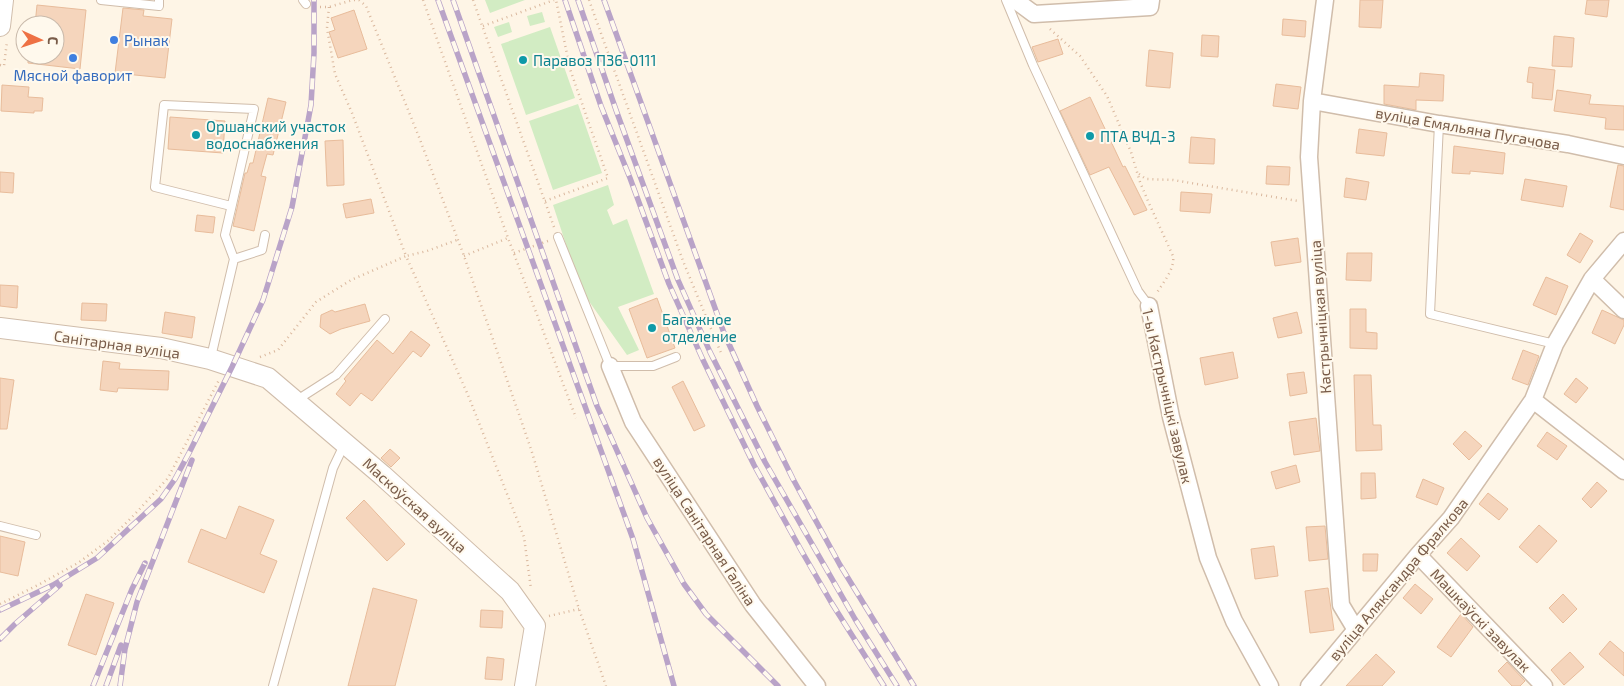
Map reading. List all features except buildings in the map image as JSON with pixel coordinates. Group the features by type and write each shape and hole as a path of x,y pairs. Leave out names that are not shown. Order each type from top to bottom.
{"street":[{"path":"0,26 3,0"},
{"path":"1015,0 1034,14 1150,7 1152,0"},
{"name":"Кастрычніцкая вуліца","path":"1325,0 1312,101 1309,157 1341,605 1356,630"},
{"name":"вуліца Емяльяна Пугачова","path":"1312,101 1439,124 1568,144 1624,156"},
{"name":"вуліца Аляксандра Фралкова","path":"1310,686 1451,518 1534,400 1555,344 1592,280 1624,241"},
{"path":"1592,280 1624,310"},
{"name":"1-ы Кастрычніцкі завулак","path":"1149,306 1171,417 1208,558 1234,621 1270,686"},
{"name":"Санітарная вуліца","path":"0,328 161,348 223,364"},
{"name":"Маскоўская вуліца","path":"223,364 268,378 510,591 535,626 525,686"},
{"name":"вуліца Санітарная Галіна","path":"610,366 633,422 752,605 817,686"},
{"path":"1534,400 1624,471"},
{"name":"Машкаўскі завулак","path":"1418,555 1544,686"}],"lane":[{"path":"101,0 159,6 159,0"},
{"name":"1-ы Кастрычніцкі завулак","path":"1006,0 1034,66 1138,291 1149,306"},
{"path":"223,364 234,258 225,235 254,109 164,105 155,187 231,206"},
{"path":"1439,124 1430,314 1555,344"},
{"path":"234,258 262,250 265,235"},
{"path":"558,237 610,366 653,366 676,357"},
{"path":"295,401 336,375 385,319"},
{"path":"273,686 333,468 345,444"},
{"path":"0,526 36,535"}],"path":[{"path":"304,2 314,7 329,7 352,0 359,0 366,6 419,137 464,256 531,449 579,609 606,686"},
{"path":"423,0 508,238 576,418"},
{"path":"473,0 558,237 514,253"},
{"path":"483,26 555,0 570,69 608,178 546,201"},
{"path":"589,0 680,252 721,353"},
{"path":"329,7 327,28 335,74 352,113 406,256 468,395 524,538 531,592"},
{"path":"1034,14 1080,56 1107,96 1132,152 1145,194 1174,260 1170,272 1149,306"},
{"path":"1138,173 1146,178 1192,183 1312,204"},
{"path":"464,256 508,238"},
{"path":"260,357 278,350 316,302 352,280 406,256 427,251 457,240"},
{"path":"0,604 78,563 109,540 136,514 168,478 212,394 223,364"},
{"path":"530,619 579,609"}],"green space":[{"path":"485,0 525,0 490,13"},
{"path":"542,12 545,22 530,26 527,16"},
{"path":"509,22 512,32 498,37 494,27"},
{"path":"550,27 575,98 526,115 501,44"},
{"path":"578,104 602,173 553,190 529,121"},
{"path":"608,185 614,205 607,210 613,225 627,219 654,294 618,307 639,350 627,355 581,290 553,205"}],"railway":[{"path":"0,610 53,585 97,558 161,499 175,479 189,453 263,300 292,207 311,105 314,53 314,0"},
{"path":"438,0 633,539 674,686"},
{"path":"453,0 597,406 647,518 684,584 706,614 778,686"},
{"path":"565,0 601,106 669,284 703,360 754,465 801,550 884,686"},
{"path":"578,0 678,280 710,352 765,462 855,619 897,686"},
{"path":"604,0 724,333 793,479 840,565 914,686"},
{"path":"120,686 125,649 137,602 192,460"},
{"path":"93,686 132,589 145,563"},
{"path":"0,639 60,585"},
{"path":"106,686 121,645"}],"place":[{"name":"Рынак","path":"114,40"},
{"name":"Мясной фаворит","path":"73,58"},
{"name":"Паравоз П36-0111","path":"523,60"},
{"name":"Оршанский участок водоснабжения","path":"196,135"},
{"name":"ПТА ВЧД-3","path":"1090,136"},
{"name":"Багажное отделение","path":"652,328"}]}
